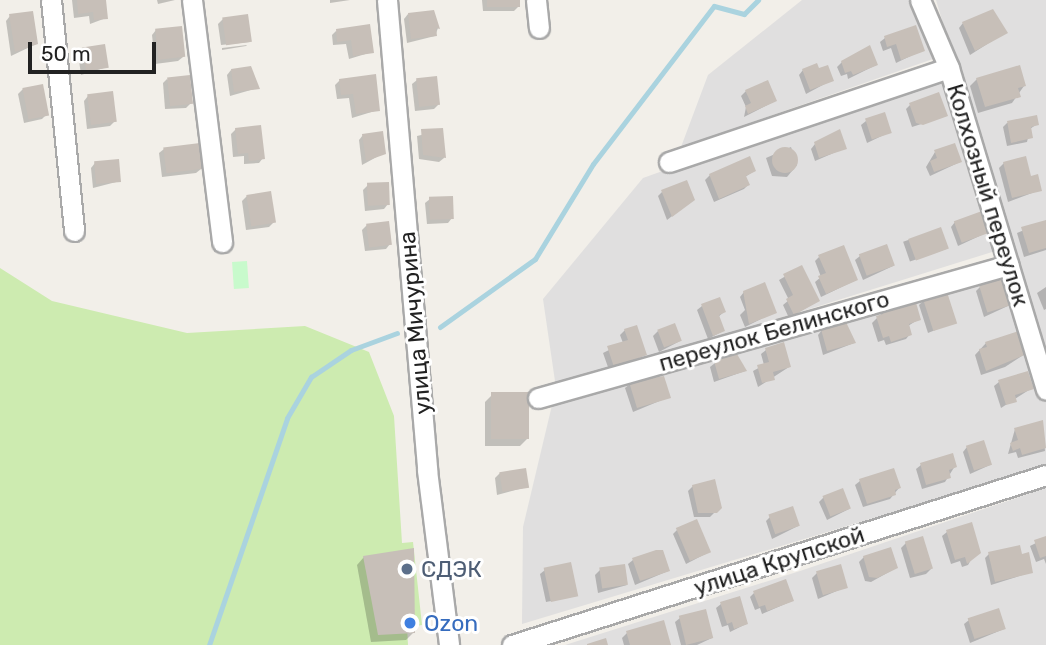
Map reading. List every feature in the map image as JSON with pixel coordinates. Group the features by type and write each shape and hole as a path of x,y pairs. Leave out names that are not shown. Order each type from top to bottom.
{"street":[{"path":"51,0 74,231"},
{"path":"192,0 222,242"},
{"name":"улица Мичурина","path":"387,0 428,470 449,645"},
{"path":"536,0 539,28"},
{"name":"Колхозный переулок","path":"920,0 949,68 1046,390"},
{"path":"669,162 949,68"},
{"name":"переулок Белинского","path":"538,398 1010,265"},
{"name":"улица Крупской","path":"512,645 1046,475"}],"shaded area":[{"path":"802,0 913,0 933,59 681,147 708,75"},
{"path":"936,0 1046,0 1046,367"},
{"path":"948,69 1005,248 556,388 543,299 643,178"},
{"path":"1006,266 1046,401 1046,466 522,624 523,527 553,401"},
{"path":"1046,488 1046,645 565,645 800,571"}],"green space":[{"path":"247,261 249,288 234,289 232,262"},
{"path":"0,268 52,301 187,333 305,326 369,352 394,416 402,543 413,542 422,625 407,627 408,645 0,645"}],"building":[{"path":"77,0 106,0 108,19 94,20 93,12 78,14"},
{"path":"487,0 520,0 520,7 487,7"},
{"path":"993,9 1008,33 975,51 962,22"},
{"path":"434,10 440,29 436,28 437,36 411,39 408,13"},
{"path":"33,11 38,44 15,52 9,14"},
{"path":"248,14 252,42 226,45 222,18"},
{"path":"370,24 374,53 353,56 351,40 337,42 336,29"},
{"path":"916,25 925,51 901,60 896,44 887,47 884,36"},
{"path":"182,26 185,57 158,60 155,29"},
{"path":"105,44 109,68 86,71 82,48"},
{"path":"870,45 878,65 853,75 851,71 845,73 841,61"},
{"path":"817,63 819,68 828,65 834,81 810,90 802,69"},
{"path":"1020,65 1026,86 1018,88 1021,97 985,107 976,78"},
{"path":"251,66 260,89 234,92 231,69"},
{"path":"376,74 380,111 356,114 353,94 341,95 339,79"},
{"path":"190,75 193,104 170,106 167,77"},
{"path":"437,76 440,105 419,107 416,78"},
{"path":"768,80 777,101 748,114 745,106 751,103 745,90"},
{"path":"43,84 49,115 28,119 22,88"},
{"path":"113,91 117,122 91,125 87,94"},
{"path":"939,92 948,116 923,125 916,123 909,103"},
{"path":"885,112 892,133 872,139 865,118"},
{"path":"1037,115 1039,125 1031,127 1033,138 1011,143 1007,121"},
{"path":"261,125 265,159 249,161 248,153 238,154 235,128"},
{"path":"443,128 446,158 423,155 421,129"},
{"path":"840,129 847,149 819,158 814,142"},
{"path":"383,131 386,154 366,161 362,134"},
{"path":"200,143 203,169 166,173 163,148"},
{"path":"955,143 962,162 934,172 930,161 937,158 934,150"},
{"path":"785,147 794,151 798,160 794,169 785,173 776,169 772,160 776,151"},
{"path":"750,156 756,171 746,176 750,185 719,199 709,174"},
{"path":"1026,156 1031,176 1038,174 1042,191 1012,198 1003,162"},
{"path":"119,159 121,182 96,184 94,161"},
{"path":"687,180 695,200 672,217 661,190"},
{"path":"389,182 390,205 368,206 367,183"},
{"path":"271,191 276,223 251,227 246,195"},
{"path":"453,196 454,219 430,220 429,197"},
{"path":"982,211 990,233 962,243 954,221"},
{"path":"1046,220 1046,248 1029,253 1021,227"},
{"path":"389,221 392,245 369,248 366,224"},
{"path":"941,227 949,249 916,261 908,239"},
{"path":"887,244 895,266 867,276 859,254"},
{"path":"844,245 858,280 826,294 818,276 826,273 818,255"},
{"path":"802,265 820,301 794,315 786,299 793,295 783,274"},
{"path":"1004,278 1012,305 987,312 979,286"},
{"path":"765,282 777,313 749,324 743,291"},
{"path":"947,292 957,323 933,331 923,300"},
{"path":"720,297 726,312 719,315 725,331 713,336 701,304"},
{"path":"915,299 921,320 909,324 912,335 891,342 889,336 883,338 876,316 883,314 884,308"},
{"path":"846,322 856,343 827,351 821,329"},
{"path":"675,323 682,341 664,348 657,330"},
{"path":"637,325 647,355 614,367 607,346 628,340 624,329"},
{"path":"1019,331 1027,354 986,371 979,349 987,347 985,342"},
{"path":"784,342 791,367 773,372 775,380 762,383 757,365 769,362 765,348"},
{"path":"737,354 747,371 719,379 714,361"},
{"path":"1028,371 1034,389 1015,395 1017,402 1006,405 998,380"},
{"path":"664,376 671,398 637,408 629,382"},
{"path":"491,392 529,392 529,439 491,439"},
{"path":"1043,420 1046,448 1022,455 1020,448 1013,451 1010,443 1018,440 1014,428"},
{"path":"984,440 992,465 974,471 966,446"},
{"path":"953,453 957,467 949,470 951,478 926,485 920,463"},
{"path":"526,468 529,488 502,492 499,472"},
{"path":"894,468 901,488 895,490 896,495 867,504 859,479"},
{"path":"715,479 722,508 717,513 698,513 692,485"},
{"path":"843,488 851,509 830,516 822,496"},
{"path":"793,506 800,526 775,534 768,514"},
{"path":"697,519 711,552 690,561 676,528"},
{"path":"972,522 981,553 967,564 965,557 955,560 946,530"},
{"path":"923,536 933,569 915,574 905,542"},
{"path":"1046,536 1046,556 1040,558 1034,540"},
{"path":"1020,545 1022,554 1029,552 1033,573 995,582 988,552"},
{"path":"891,547 898,568 877,578 869,577 863,556"},
{"path":"414,548 415,633 378,635 363,556"},
{"path":"663,550 670,571 640,581 632,558"},
{"path":"571,562 578,596 551,602 544,568"},
{"path":"625,564 628,585 602,588 599,568"},
{"path":"841,564 848,588 823,595 816,571"},
{"path":"786,579 794,601 767,611 765,605 759,607 753,591"},
{"path":"740,596 748,624 734,629 732,622 727,624 720,602"},
{"path":"999,608 1006,629 974,639 968,618"},
{"path":"706,609 713,638 686,645 679,616"},
{"path":"664,620 671,645 630,645 626,631"},
{"path":"606,638 608,645 587,645 587,644"}],"waterway":[{"path":"440,327 535,259 593,164 714,6 744,14 758,0"},
{"path":"209,645 287,418 311,377 351,350 397,333"}],"place":[{"name":"СДЭК","path":"407,569"},
{"name":"Ozon","path":"410,623"}]}
